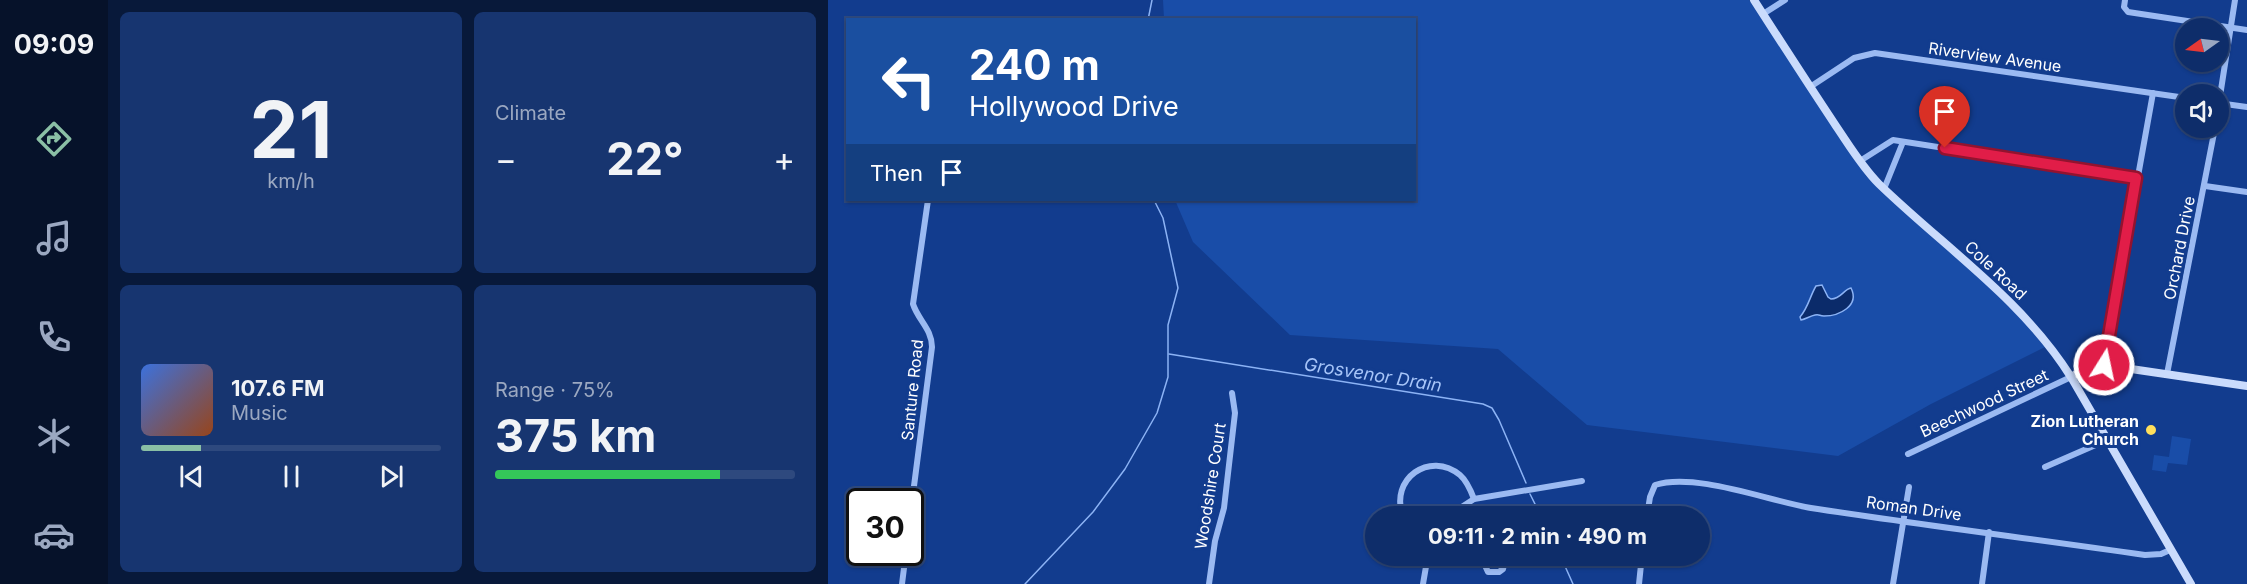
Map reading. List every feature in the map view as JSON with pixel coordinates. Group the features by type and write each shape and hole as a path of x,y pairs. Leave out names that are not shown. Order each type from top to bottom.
{"street":[{"name":"Cole Road","path":"1754,0 1860,161 1884,189 2011,304 2044,339 2071,377 2191,584"},
{"path":"1763,14 1785,0"},
{"path":"2125,0 2124,8 2128,12 2247,30"},
{"path":"2223,84 2235,0"},
{"name":"Riverview Avenue","path":"1810,87 1854,58 1875,53 2175,96"},
{"path":"2104,365 2153,93"},
{"path":"2229,106 2247,107"},
{"name":"Orchard Drive","path":"2167,374 2213,138"},
{"path":"1860,161 1893,140 2136,178"},
{"path":"1884,189 1903,142"},
{"path":"2205,186 2247,192"},
{"name":"Santure Road","path":"914,488 932,347 931,334 918,316 913,304 928,201"},
{"path":"2071,377 2087,368 2104,365 2247,387"},
{"name":"Beechwood Street","path":"1908,454 2071,377"},
{"name":"Woodshire Court","path":"1209,584 1215,541 1224,508 1235,413 1232,393"},
{"path":"2045,467 2107,440"},
{"path":"1402,506 1400,496 1405,481 1427,466 1452,469 1462,476 1474,499"},
{"path":"1463,506 1474,499 1582,481"},
{"name":"Roman Drive","path":"1648,506 1655,485 1670,482 1687,483 1729,489 1810,507 2145,555 2161,554 2170,550"},
{"path":"1893,584 1909,487"},
{"path":"1982,584 1989,532"},
{"path":"902,584 904,566"},
{"path":"1423,584 1426,566"},
{"path":"1485,566 1488,572 1499,572 1504,566"},
{"path":"1639,584 1641,566"}],"shaded area":[{"path":"1163,0 1749,0 1866,176 1988,286 2045,347 1931,404 1838,456 1587,425 1498,349 1290,335 1193,242 1175,201 1416,201 1416,18 1164,18"},
{"path":"1822,285 1831,299 1851,288 1853,300 1842,312 1824,316 1815,315 1801,320 1800,317 1816,286"},
{"path":"2172,436 2191,439 2187,465 2168,463 2166,472 2152,470 2154,455 2169,457"}],"waterway":[{"path":"1148,18 1152,0"},
{"path":"1025,584 1093,512 1125,469 1157,413 1168,377 1168,325 1178,288 1163,218 1154,201"},
{"name":"Grosvenor Drain","path":"1169,354 1483,404 1492,408 1499,420 1526,483"},
{"name":"Grosvenor Drain","path":"1530,494 1536,506"},
{"name":"Grosvenor Drain","path":"1565,566 1573,584"}],"place":[{"name":"Zion Lutheran Church","path":"2151,430"}],"route":[{"path":"1945,148 2136,178 2104,365"}]}
